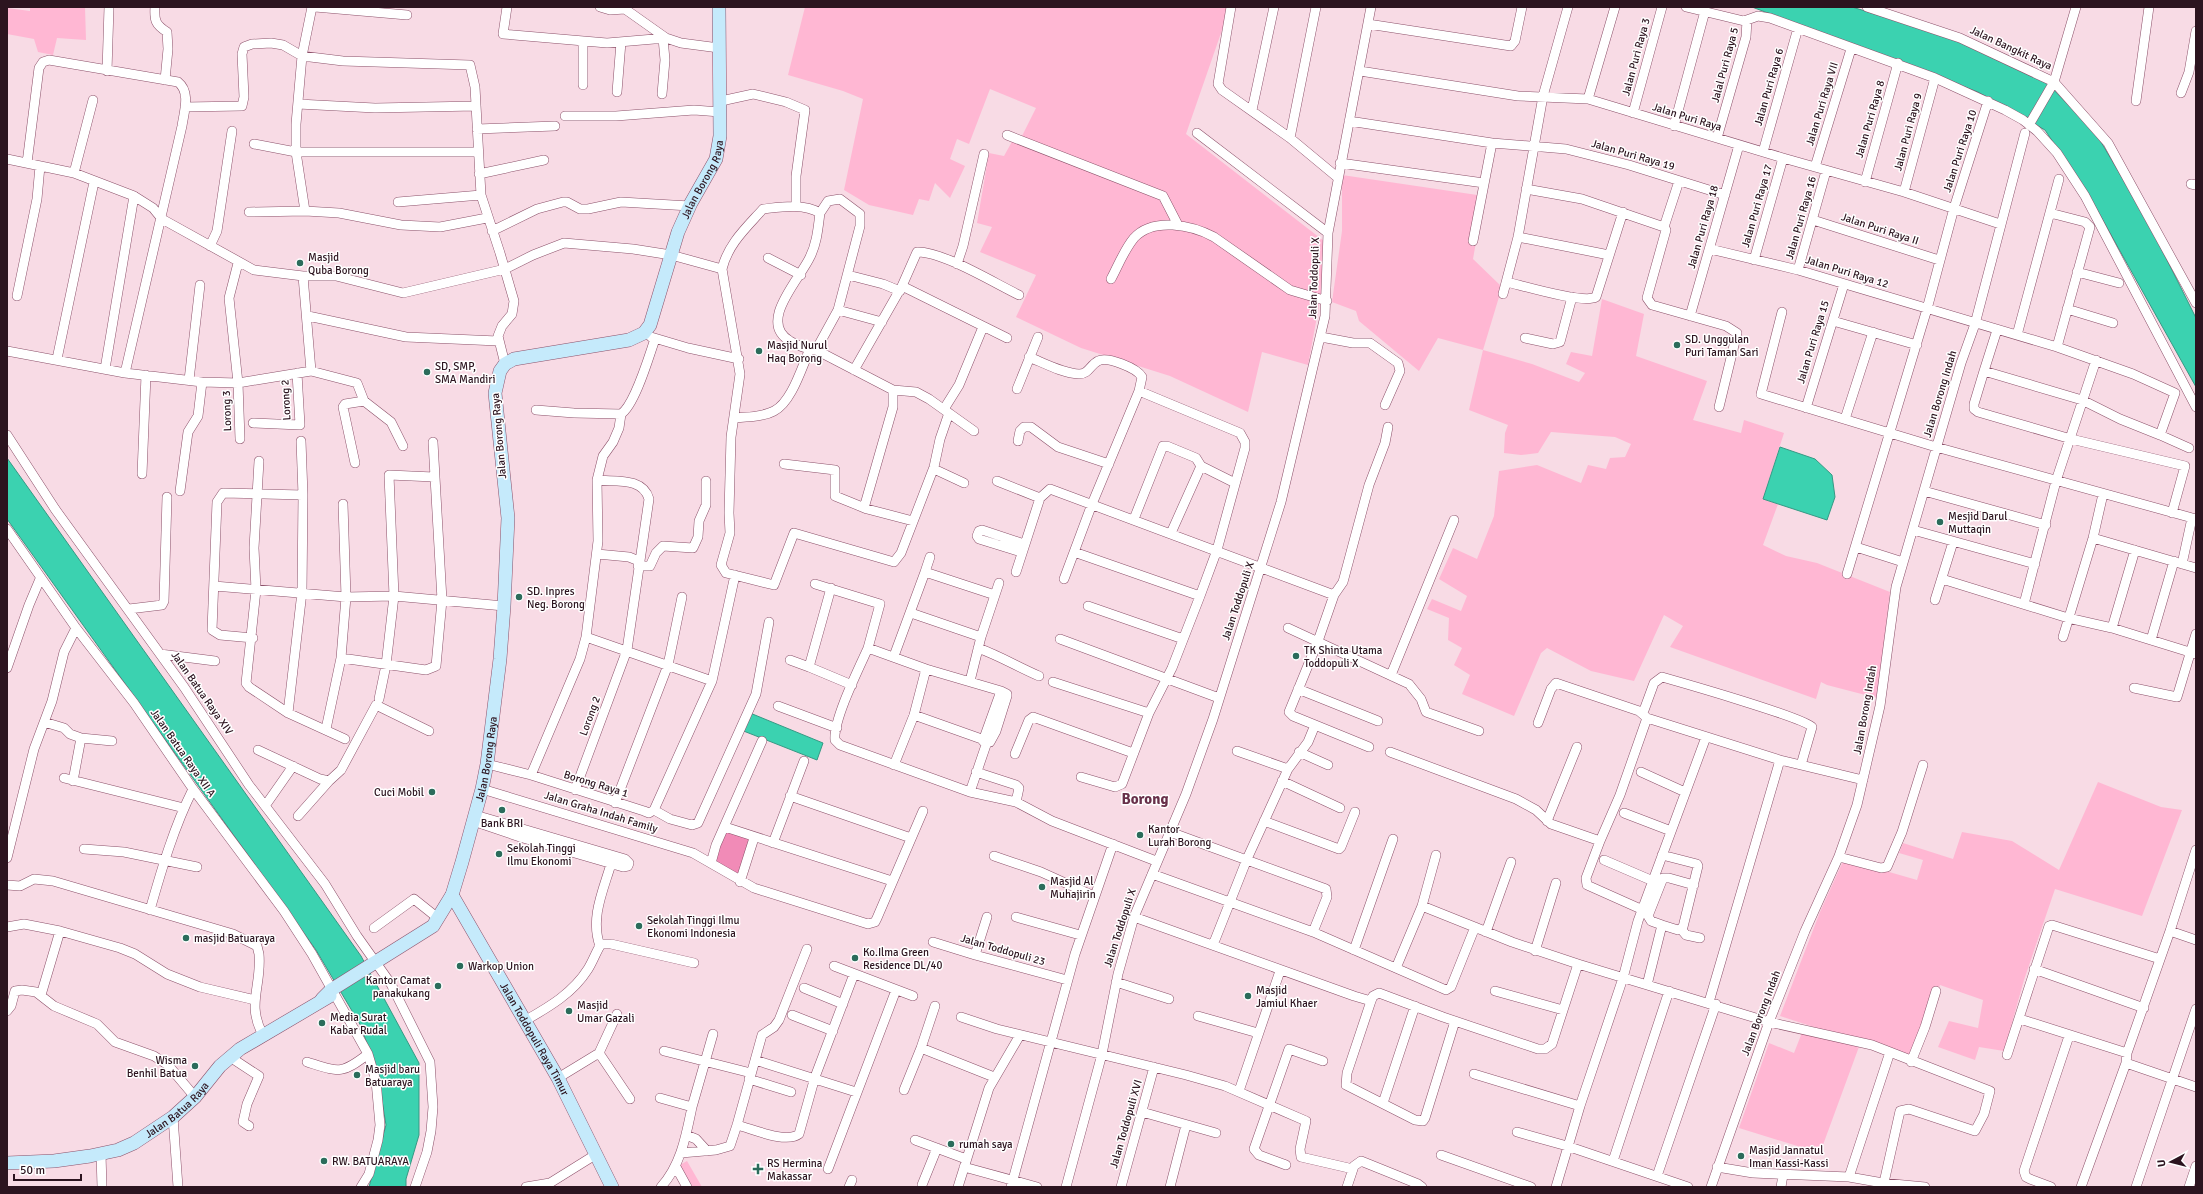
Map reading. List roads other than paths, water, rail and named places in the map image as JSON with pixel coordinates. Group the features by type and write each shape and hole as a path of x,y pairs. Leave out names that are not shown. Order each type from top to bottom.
{"main road":[{"name":"Jalan Borong Raya","path":"649,336 652,318 671,255 690,206 716,159 720,136 719,7"},
{"path":"505,364 520,357 649,336"},
{"name":"Jalan Borong Raya","path":"452,895 482,789 487,764 504,606 508,518 495,393 497,379 505,364"},
{"path":"439,919 452,895"},
{"name":"Jalan Toddopuli Raya Timur","path":"452,895 526,1020 558,1078 612,1187"},
{"name":"Jalan Batua Raya","path":"7,1163 54,1161 101,1154 118,1150 134,1143 172,1116 195,1097 230,1057 331,993 407,941 417,937 439,919"}],"street":[{"path":"107,71 109,7"},
{"path":"155,7 155,22 160,28 167,32 168,49 165,80"},
{"path":"305,211 296,152 302,56 312,7"},
{"path":"315,7 407,15"},
{"path":"507,7 503,34 583,41 621,42 665,38"},
{"path":"600,7 610,10 624,8 665,38 681,43 719,48"},
{"path":"1232,7 1218,74 1218,84 1222,90 1290,138 1337,177"},
{"path":"1252,110 1274,7"},
{"path":"1290,138 1316,7"},
{"name":"Jalan Toddopuli X","path":"1066,1187 1102,1054 1116,982 1134,917 1156,861 1186,794 1262,568 1281,502 1321,337 1327,301 1328,233 1337,177 1360,71 1371,7"},
{"path":"1368,24 1511,46 1515,41 1522,7"},
{"path":"1503,294 1518,237 1543,96 1568,7"},
{"path":"1588,99 1615,7"},
{"name":"Jalan Puri Raya 3","path":"1633,113 1662,7"},
{"path":"1686,7 1747,20 1755,16 1762,16 1851,48 1862,50 1936,78 1988,101 2028,127 2057,153 2085,196 2196,407"},
{"name":"Jalan Bangkit Raya","path":"1867,7 1960,38 2053,83 2108,143 2196,303"},
{"name":"Jalan Borong Indah","path":"1711,1187 1769,1022 1806,931 1839,857 1863,780 1880,706 1891,631 1893,600 1903,562 1914,530 1936,447 1961,363 1975,324 2000,224 2028,127 2053,83 2076,7"},
{"path":"2136,101 2149,7"},
{"path":"1674,126 1705,11"},
{"name":"Jalal Puri Raya 5","path":"1717,138 1746,37 1747,20"},
{"name":"Jalan Puri Raya 6","path":"1763,152 1798,28"},
{"path":"2181,93 2189,72 2196,31"},
{"path":"662,94 665,38"},
{"path":"583,41 583,85"},
{"path":"617,92 621,42"},
{"path":"185,107 242,106 244,97 242,54 244,48 252,44 271,43 283,45 302,56 343,62 470,65 475,87 481,195 504,269 514,310 499,332 498,341 505,364"},
{"name":"Jalan Puri Raya VII","path":"1815,167 1851,48"},
{"path":"27,163 39,68 43,62 49,60 178,82 182,85 186,99 185,107 162,219 142,292 125,373"},
{"name":"Jalan Puri Raya 8","path":"1865,182 1898,63"},
{"name":"Jalan Puri Raya","path":"1360,71 1518,96 1588,99 1826,171 1904,192 2000,224"},
{"name":"Jalan Puri Raya 9","path":"1904,192 1936,78"},
{"path":"565,116 616,116 694,110 720,106 753,94 786,102 805,110 796,176 796,206"},
{"path":"74,173 93,100"},
{"name":"Jalan Puri Raya 10","path":"1847,574 1917,345 1954,208 1988,101"},
{"path":"298,104 375,108 476,106"},
{"name":"Jalan Puri Raya 19","path":"1349,121 1492,143 1577,151 1725,195"},
{"path":"477,129 555,126"},
{"path":"210,246 217,231 232,131"},
{"path":"1198,133 1328,233"},
{"path":"1007,135 1163,196 1178,225"},
{"path":"1473,241 1492,143"},
{"path":"254,144 296,152 478,152"},
{"name":"Jalan Puri Raya 18","path":"1690,316 1739,145"},
{"path":"957,264 964,246 984,154"},
{"name":"Jalan Puri Raya 17","path":"1754,260 1783,158"},
{"path":"7,159 74,173 94,182 134,196 153,208 162,219 238,263 254,270 304,276 336,276 403,293 504,269 533,255 564,244 633,249 671,255 722,269"},
{"path":"479,174 544,160"},
{"path":"1340,162 1484,183"},
{"path":"17,296 37,199 40,166"},
{"name":"Jalan Puri Raya 16","path":"1798,270 1826,171"},
{"path":"2017,335 2059,179"},
{"path":"1679,181 1664,227 1666,230 1648,289 1648,302 1726,326 1737,332 1719,407"},
{"path":"57,359 94,182"},
{"path":"1526,189 1582,199 1664,227"},
{"path":"398,202 481,195"},
{"path":"105,369 134,196"},
{"path":"734,418 765,414 780,407 789,396 813,350 838,310 858,232 860,214 840,199 828,201 820,213 815,243 800,275 792,286 776,318 778,325 786,339 813,350 893,390 916,392 947,411 974,431"},
{"path":"492,231 537,209 563,202 584,209 626,202 690,206"},
{"path":"820,213 814,209 796,206 763,209 736,237 724,259 722,269 739,359 740,374 730,456 730,533 721,565 726,573 774,585 794,533 888,562 894,562 901,553 934,469 947,411 983,327"},
{"path":"249,212 305,211 339,213 401,225 440,227 487,218"},
{"path":"1506,282 1572,297 1594,298 1598,295 1623,212"},
{"path":"2050,213 2089,224 2057,347"},
{"name":"Jalan Puri Raya II","path":"1813,220 1939,260"},
{"path":"1111,279 1131,243 1139,234 1160,226 1178,225 1205,232 1214,237 1290,290 1327,301"},
{"path":"1518,237 1609,255"},
{"name":"Jalan Puri Raya 12","path":"1710,248 1798,270 2096,360 2175,393 2160,435"},
{"path":"854,370 901,289 917,252 933,255 957,264 1019,295"},
{"path":"768,258 800,275"},
{"name":"Lorong 3","path":"238,263 229,298 238,383 240,438"},
{"path":"2077,272 2119,283"},
{"path":"848,275 901,289 1007,338"},
{"path":"304,276 311,371"},
{"name":"Jalan Puri Raya 15","path":"1806,408 1844,284"},
{"path":"189,380 200,285"},
{"path":"1526,338 1553,344 1560,342 1572,297"},
{"path":"2067,309 2113,323"},
{"path":"838,310 882,322"},
{"path":"1782,312 1761,394 1936,447 2194,519 2151,640"},
{"path":"308,316 406,337 498,341"},
{"path":"1832,321 1917,345"},
{"path":"1997,330 1974,408 1978,412 2071,439 2185,466 2172,513"},
{"path":"1845,419 1873,332"},
{"path":"536,410 574,413 621,414 627,409 641,378 649,336 688,348 739,359"},
{"path":"1017,389 1038,337"},
{"path":"1321,337 1353,343 1370,343 1398,363 1400,371 1385,404"},
{"path":"7,352 57,359 125,373 202,382 238,383 311,371 357,383 364,401 391,422 403,446"},
{"path":"1029,357 1078,374 1086,373 1094,364 1101,360 1136,369 1140,372 1142,377 1139,391 1092,504 1064,579"},
{"path":"2024,604 2046,525 2056,481 2096,360"},
{"path":"1984,371 2082,400 2189,448"},
{"name":"Lorong 2","path":"253,423 300,425 297,373"},
{"path":"142,474 146,375"},
{"path":"180,491 188,432 198,416 202,382"},
{"path":"864,508 893,407 893,390"},
{"path":"1081,776 1115,787 1120,786 1149,713 1166,677 1172,668 1182,638 1200,596 1217,550 1246,442 1240,433 1139,391"},
{"path":"355,463 344,407 345,404 364,401"},
{"path":"531,776 580,659 586,637 597,554 597,480 602,461 619,428 621,414"},
{"path":"1018,441 1020,431 1024,427 1030,427 1058,447 1109,464"},
{"path":"1370,747 1290,714 1290,707 1318,641 1334,595 1344,578 1369,484 1385,443 1388,427"},
{"name":"Jalan Batua Raya XIV","path":"7,435 55,509 129,609 265,806 325,884 375,964 390,984 430,1062 433,1107 432,1131 428,1152 415,1187"},
{"path":"288,713 302,592 303,495 301,441"},
{"path":"342,658 426,670 436,666 442,600 433,442"},
{"path":"1134,519 1163,446 1167,446 1196,458 1201,466 1235,483"},
{"path":"259,461 254,548 256,590 253,638 246,680 247,685 288,713 326,729 345,739"},
{"path":"784,464 835,470 835,496 864,508 913,521"},
{"path":"1171,533 1201,466"},
{"path":"934,469 964,482"},
{"path":"378,699 386,665 394,596 388,475 434,477"},
{"name":"Lorong 2","path":"575,790 627,650 638,564 644,541 649,499 648,492 638,484 597,480"},
{"path":"597,554 629,557 638,564 650,566 656,553 664,546 693,548 698,537 699,521 706,505 706,481"},
{"path":"998,481 1040,498"},
{"path":"1016,572 1022,548 1040,498 1050,490 1134,519 1334,595"},
{"path":"1924,491 2046,525"},
{"path":"253,638 220,635 212,630 217,502 219,496 223,493 303,495"},
{"path":"2063,637 2093,538 2103,494"},
{"path":"129,609 162,604 164,601 167,497"},
{"path":"326,729 342,658 346,597 343,504"},
{"path":"1391,674 1454,520"},
{"name":"Jalan Batua Raya XII A","path":"7,529 40,579 134,704 194,790 284,911 312,954 331,993 368,1054 376,1080 380,1107 378,1140 369,1174 361,1187"},
{"path":"1914,530 2035,564"},
{"path":"2093,538 2196,568"},
{"path":"1935,600 1953,542"},
{"path":"1856,547 1903,562"},
{"path":"2112,628 2135,550"},
{"path":"1074,552 1200,596"},
{"path":"894,656 911,614 930,557"},
{"path":"925,572 995,595"},
{"path":"654,810 712,680 734,575"},
{"path":"7,668 29,605 40,579"},
{"path":"1942,579 2068,618 2112,628 2193,653"},
{"path":"970,681 981,637 999,583"},
{"path":"815,584 880,604 868,648 836,728 835,740 840,744 894,766 970,792 1016,802 1052,821 1156,861"},
{"path":"214,586 302,592 346,597 394,596 504,606"},
{"path":"809,667 831,588"},
{"path":"616,803 668,665 682,597"},
{"path":"1088,606 1182,638"},
{"path":"911,614 981,637"},
{"name":"Borong Raya 1","path":"487,764 531,776 616,803 649,812 654,810 670,819 696,824 756,694 769,622"},
{"path":"7,858 34,749 54,694 64,652 76,628"},
{"path":"1288,628 1410,684 1421,700 1426,712 1480,731"},
{"path":"2134,688 2177,697 2193,653 2196,634"},
{"path":"586,637 712,680"},
{"path":"1060,639 1166,677 1219,698"},
{"path":"868,648 894,656 926,669 970,681 1007,694 1007,698 992,741 985,741 914,715"},
{"path":"978,648 1002,657 1011,664 1039,676"},
{"path":"160,654 215,661"},
{"path":"790,660 852,685"},
{"path":"894,766 914,715 926,669"},
{"path":"1642,910 1587,885 1586,878 1620,795 1656,679 1662,677 1809,724 1812,727 1801,765"},
{"path":"1053,682 1149,713"},
{"path":"1538,723 1554,683 1706,737 1780,760 1863,780"},
{"path":"1298,689 1378,721"},
{"path":"298,816 329,781 342,770 376,705 429,731"},
{"path":"778,706 836,728"},
{"path":"1015,754 1032,717 1133,753"},
{"path":"44,722 64,728 70,734 81,738 112,741"},
{"path":"1213,945 1247,859 1282,781 1299,752 1308,742 1315,725"},
{"path":"1556,1187 1567,1146 1623,978 1642,910 1706,737"},
{"path":"73,781 81,738"},
{"path":"711,863 762,741"},
{"path":"970,792 985,741"},
{"path":"1547,821 1577,747"},
{"path":"258,750 320,779 329,781"},
{"path":"1237,751 1288,769"},
{"path":"1299,752 1328,764"},
{"path":"1390,752 1516,799 1529,805 1547,821 1557,827 1600,841"},
{"path":"1657,1176 1713,1003 1780,760"},
{"path":"773,843 804,761"},
{"path":"1839,857 1881,868 1887,867 1902,832 1923,765"},
{"path":"265,806 293,766"},
{"path":"976,772 1016,785 1019,788 1016,802"},
{"path":"1641,772 1685,792"},
{"path":"64,778 184,808"},
{"path":"1282,781 1340,808"},
{"name":"Jalan Graha Indah Family","path":"482,789 693,853 740,882 760,891 872,924 877,918 923,811"},
{"path":"150,910 164,860 184,808 194,790"},
{"path":"790,796 911,838"},
{"path":"1264,821 1338,849 1341,847 1355,812"},
{"path":"1624,813 1671,831"},
{"path":"474,818 625,860 629,863 623,867 611,864 529,840 474,818"},
{"path":"725,827 754,838 892,881"},
{"path":"1170,832 1326,889 1327,897 1313,932"},
{"path":"740,882 754,838"},
{"path":"1354,950 1393,839"},
{"path":"1012,1184 1080,935 1113,844"},
{"path":"84,849 124,852 197,867"},
{"path":"2081,1187 2126,1063 2127,1054 2144,1008 2196,850"},
{"path":"1396,968 1422,906 1436,855"},
{"path":"1662,855 1697,864 1698,866 1681,929"},
{"path":"994,856 1041,872 1094,896"},
{"path":"1604,860 1653,881"},
{"path":"1486,932 1510,862"},
{"path":"600,946 595,930 596,918 611,864"},
{"path":"1152,874 1313,932 1449,990 1475,927"},
{"path":"1694,885 1669,878 1663,878 1648,916 1651,921 1681,929 1686,935 1700,938"},
{"path":"7,885 20,886 34,879 45,880 233,934 257,946 259,965 255,1000 255,1018 263,1035"},
{"path":"1535,951 1556,884"},
{"path":"374,928 414,899 439,919"},
{"path":"1422,906 1535,951 1623,978 1713,1003 1769,1022 1872,1045 1911,1062 1986,1089 1990,1094 1978,1129 1975,1131 1909,1109 1900,1111 1883,1185"},
{"path":"1016,916 1080,935"},
{"path":"975,955 987,917"},
{"path":"1134,917 1371,1001"},
{"path":"7,927 18,923 60,931 131,952 167,974 200,987 255,1000"},
{"path":"1647,985 1662,925"},
{"path":"2007,1055 2020,1019 2034,969 2050,925 2160,959"},
{"path":"41,995 60,931"},
{"path":"2170,931 2196,940"},
{"name":"Jalan Toddopuli 23","path":"933,942 1067,980"},
{"path":"526,1020 553,1004 573,988 588,970 600,946 603,944 611,944 694,962"},
{"path":"681,1154 730,1146 762,1035 774,1027 779,1020 807,948"},
{"path":"1455,1021 1426,1118 1423,1121 1415,1120 1350,1087 1346,1082 1373,996 1379,993 1529,1046 1545,1049 1552,1044 1578,964"},
{"path":"834,966 913,996"},
{"path":"2034,969 2144,1008"},
{"path":"1239,1091 1280,970"},
{"path":"737,1125 784,1138 794,1137 798,1134 815,1077 854,974"},
{"path":"1116,982 1169,999"},
{"path":"804,988 843,1004"},
{"path":"7,1011 11,1006 14,993 17,990 41,995 54,1006 97,1024 115,1042 144,1052 168,1065 195,1097"},
{"path":"828,1169 896,990"},
{"path":"1495,991 1563,1010"},
{"path":"1613,1161 1669,991"},
{"path":"1911,1062 1925,1027 1936,991"},
{"path":"904,1090 921,1048 935,1006"},
{"path":"1383,1103 1415,1006"},
{"path":"2136,1187 2196,1009"},
{"path":"558,1078 599,1053 617,1014"},
{"path":"792,1015 833,1031"},
{"path":"1198,1016 1258,1033"},
{"path":"961,1017 1020,1035 1154,1067 1239,1091 1306,1121 1300,1149 1301,1157 1353,1169"},
{"path":"2020,1019 2127,1054"},
{"path":"661,1187 668,1180 676,1167 681,1154 692,1107 713,1034"},
{"path":"958,1187 985,1098 994,1077 1020,1035"},
{"path":"2051,1187 2026,1177 2024,1171 2069,1036"},
{"path":"921,1048 994,1077"},
{"path":"1286,1165 1259,1155 1255,1152 1255,1145 1271,1105 1289,1049 1323,1061"},
{"path":"664,1051 706,1061 791,1092"},
{"path":"1849,1177 1890,1052"},
{"path":"599,1053 630,1099"},
{"path":"307,1062 341,1071 354,1065 368,1054"},
{"path":"230,1057 259,1076 246,1104 243,1122 249,1126"},
{"path":"756,1060 815,1077 856,1092"},
{"path":"2126,1063 2196,1087"},
{"name":"Jalan Toddopuli XVI","path":"1121,1187 1154,1067"},
{"path":"1474,1074 1580,1106"},
{"path":"660,1098 692,1107"},
{"path":"1142,1112 1216,1133"},
{"path":"172,1116 178,1187"},
{"path":"1170,1187 1186,1125"},
{"path":"1517,1132 1567,1146 1688,1187"},
{"path":"686,1135 696,1139 707,1150"},
{"path":"915,1140 937,1148 965,1163 1012,1184 1037,1187"},
{"path":"922,1185 937,1148"},
{"path":"101,1154 102,1187"},
{"path":"526,1187 550,1183 595,1155"},
{"path":"1441,1155 1528,1187"},
{"path":"1347,1187 1353,1169 1359,1162 1366,1162 1422,1187"},
{"path":"2189,1187 2196,1166"},
{"path":"676,1167 686,1185"},
{"path":"1717,1167 1730,1170 1783,1175 1849,1177 1883,1185 1925,1187"},
{"path":"1781,1187 1783,1175"},
{"path":"668,1180 686,1185"}],"place":[{"name":"Masjid Quba Borong","path":"300,263"},
{"name":"SD. Unggulan Puri Taman Sari","path":"1677,345"},
{"name":"Masjid Nurul Haq Borong","path":"759,351"},
{"name":"SD, SMP, SMA Mandiri","path":"427,372"},
{"name":"Mesjid Darul Muttaqin","path":"1940,522"},
{"name":"SD. Inpres Neg. Borong","path":"519,597"},
{"name":"TK Shinta Utama Toddopuli X","path":"1296,656"},
{"name":"Cuci Mobil","path":"432,792"},
{"name":"Bank BRI","path":"502,810"},
{"name":"Kantor Lurah Borong","path":"1140,835"},
{"name":"Sekolah Tinggi Ilmu Ekonomi","path":"499,854"},
{"name":"Masjid Al Muhajirin","path":"1042,887"},
{"name":"Sekolah Tinggi Ilmu Ekonomi Indonesia","path":"639,926"},
{"name":"masjid Batuaraya","path":"186,938"},
{"name":"Ko.Ilma Green Residence DL/40","path":"855,958"},
{"name":"Warkop Union","path":"460,966"},
{"name":"Kantor Camat panakukang","path":"438,986"},
{"name":"Masjid Jamiul Khaer","path":"1248,996"},
{"name":"Masjid Umar Gazali","path":"569,1011"},
{"name":"Media Surat Kabar Rudal","path":"322,1023"},
{"name":"Wisma Benhil Batua","path":"195,1066"},
{"name":"Masjid baru Batuaraya","path":"357,1075"},
{"name":"rumah saya","path":"951,1144"},
{"name":"Masjid Jannatul Iman Kassi-Kassi","path":"1741,1156"},
{"name":"RW. BATUARAYA","path":"324,1161"},
{"name":"RS Hermina Makassar","path":"758,1169"}],"district":[{"name":"Borong","path":"1145,799"}]}
